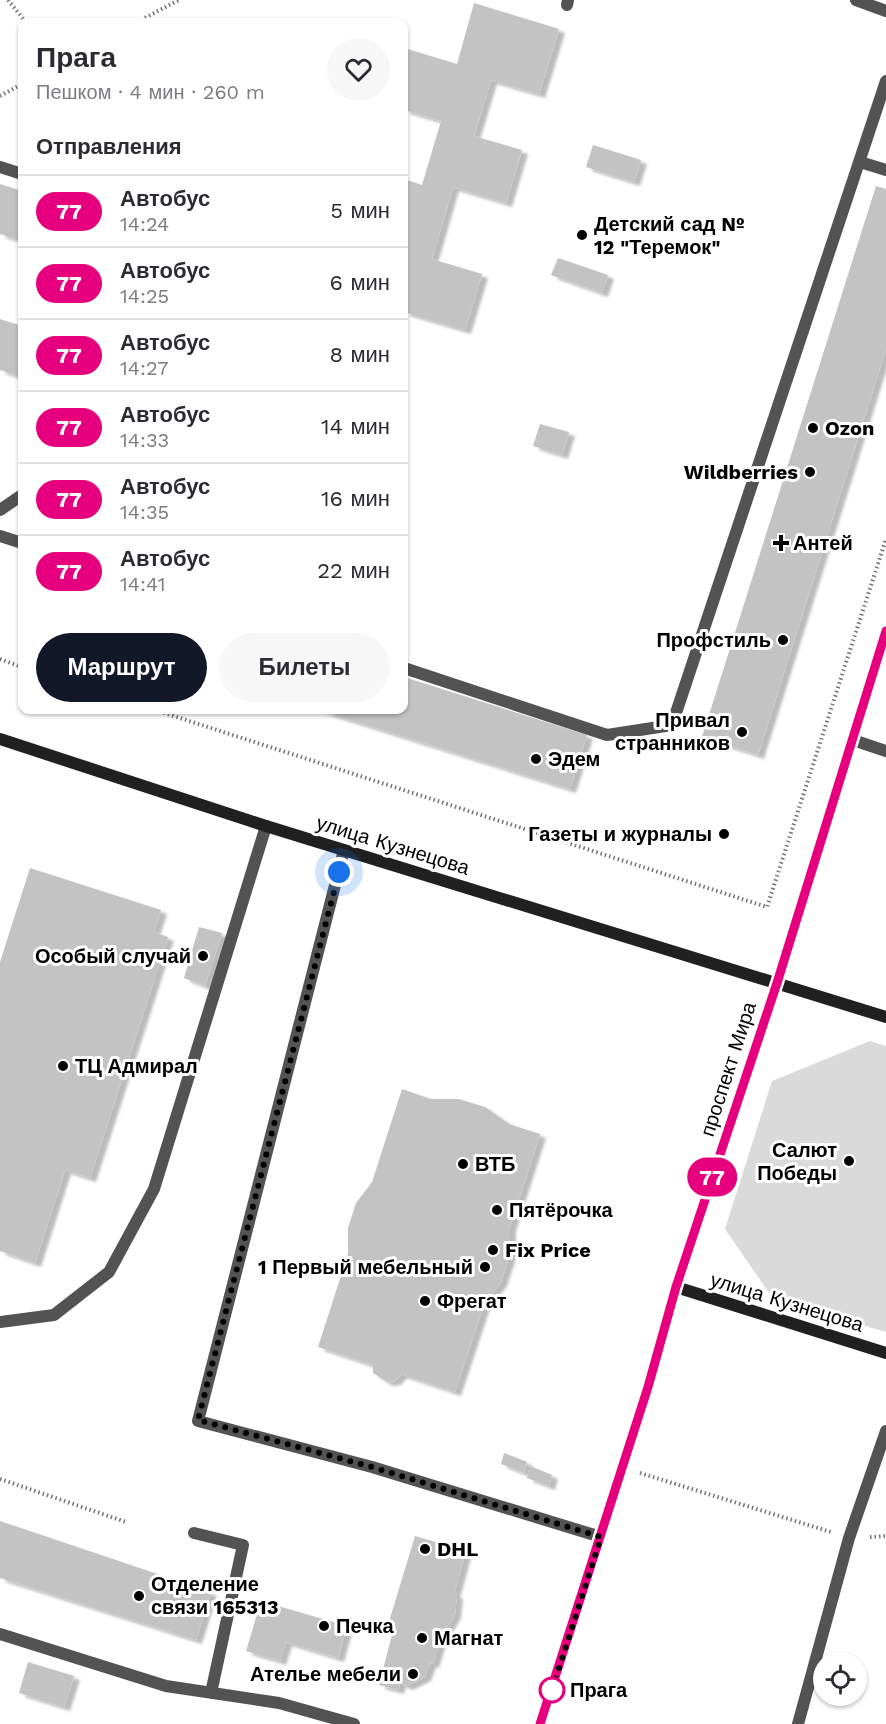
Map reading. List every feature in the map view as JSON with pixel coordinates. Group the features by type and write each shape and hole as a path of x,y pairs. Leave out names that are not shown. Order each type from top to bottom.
{"street":[{"path":"856,0 886,11"},
{"path":"408,669 607,735 672,725 886,81"},
{"path":"860,162 886,170"},
{"path":"0,167 18,173"},
{"path":"0,510 18,498"},
{"path":"0,536 18,542"},
{"name":"проспект Мира","path":"540,1724 601,1537 676,1287 777,983 886,631"},
{"name":"улица Кузнецова","path":"0,739 266,826 886,1017"},
{"path":"853,740 886,751"},
{"path":"0,1322 54,1315 109,1272 154,1189 266,826"},
{"path":"344,850 198,1420 372,1467 601,1537"},
{"name":"улица Кузнецова","path":"676,1287 886,1353"},
{"path":"798,1724 849,1538 886,1431"},
{"path":"194,1533 243,1545 211,1693"},
{"path":"0,1634 166,1686 242,1695 279,1703 346,1723"}],"path":[{"path":"8,0 23,18"},
{"path":"145,18 179,0"},
{"path":"0,96 18,86"},
{"path":"167,714 767,908 886,539"},
{"path":"0,659 18,666"},
{"path":"622,1468 849,1538"},
{"path":"0,1479 126,1522"}],"shaded area":[{"path":"870,1041 886,1046 886,1332 774,1300 725,1229 772,1081"}],"building":[{"path":"474,3 559,29 539,94 491,80 474,136 522,150 506,203 453,187 432,259 482,274 465,330 408,313 408,180 422,185 441,121 408,111 408,49 457,64"},
{"path":"593,145 641,160 634,182 586,167"},
{"path":"0,184 18,190 18,240 0,234"},
{"path":"876,186 886,189 886,349 758,755 702,737"},
{"path":"558,258 608,275 602,293 551,275"},
{"path":"0,319 18,325 18,376 0,370"},
{"path":"540,424 569,432 562,455 533,446"},
{"path":"408,678 587,735 570,789 332,714 408,714"},
{"name":"ТЦ Адмирал","path":"30,868 161,910 154,932 168,937 90,1178 65,1170 35,1263 0,1251 0,962"},
{"name":"Особый случай","path":"199,927 222,933 205,986 184,978"},
{"path":"402,1089 431,1099 459,1099 485,1107 509,1124 540,1134 510,1227 510,1255 501,1282 484,1305 455,1392 401,1374 395,1381 387,1382 373,1373 373,1365 318,1347 348,1254 348,1228 356,1203 372,1182"},
{"path":"504,1453 527,1462 524,1473 501,1464"},
{"path":"530,1466 552,1475 549,1486 527,1478"},
{"path":"0,1521 211,1592 196,1640 0,1578"},
{"path":"415,1536 466,1551 454,1594 457,1595 455,1614 447,1628 444,1628 433,1664 430,1663 425,1677 407,1686 400,1683 398,1690 379,1685 394,1627 388,1625"},
{"path":"261,1601 347,1626 338,1658 286,1642 280,1661 246,1651"},
{"path":"28,1662 74,1676 64,1707 19,1693"}],"bus line":[{"name":"77","path":"540,1724 648,1387 676,1287 777,983 886,631"}],"place":[{"name":"Детский сад № 12 \"Теремок\"","path":"582,235"},
{"name":"Ozon","path":"813,428"},
{"name":"Wildberries","path":"810,472"},
{"name":"Антей","path":"781,543"},
{"name":"Профстиль","path":"783,640"},
{"name":"Привал странников","path":"742,732"},
{"name":"Эдем","path":"536,759"},
{"name":"Газеты и журналы","path":"724,834"},
{"name":"Особый случай","path":"203,956"},
{"name":"ТЦ Адмирал","path":"63,1066"},
{"name":"Салют Победы","path":"849,1161"},
{"name":"ВТБ","path":"463,1164"},
{"name":"Пятёрочка","path":"497,1210"},
{"name":"Fix Price","path":"493,1250"},
{"name":"1 Первый мебельный","path":"485,1267"},
{"name":"Фрегат","path":"425,1301"},
{"name":"DHL","path":"425,1549"},
{"name":"Отделение связи 165313","path":"139,1596"},
{"name":"Печка","path":"324,1626"},
{"name":"Магнат","path":"422,1638"},
{"name":"Ателье мебели","path":"413,1674"},
{"name":"Прага","path":"552,1690"}],"route":[{"path":"339,872 198,1420 372,1467 601,1537 552,1690"}]}
